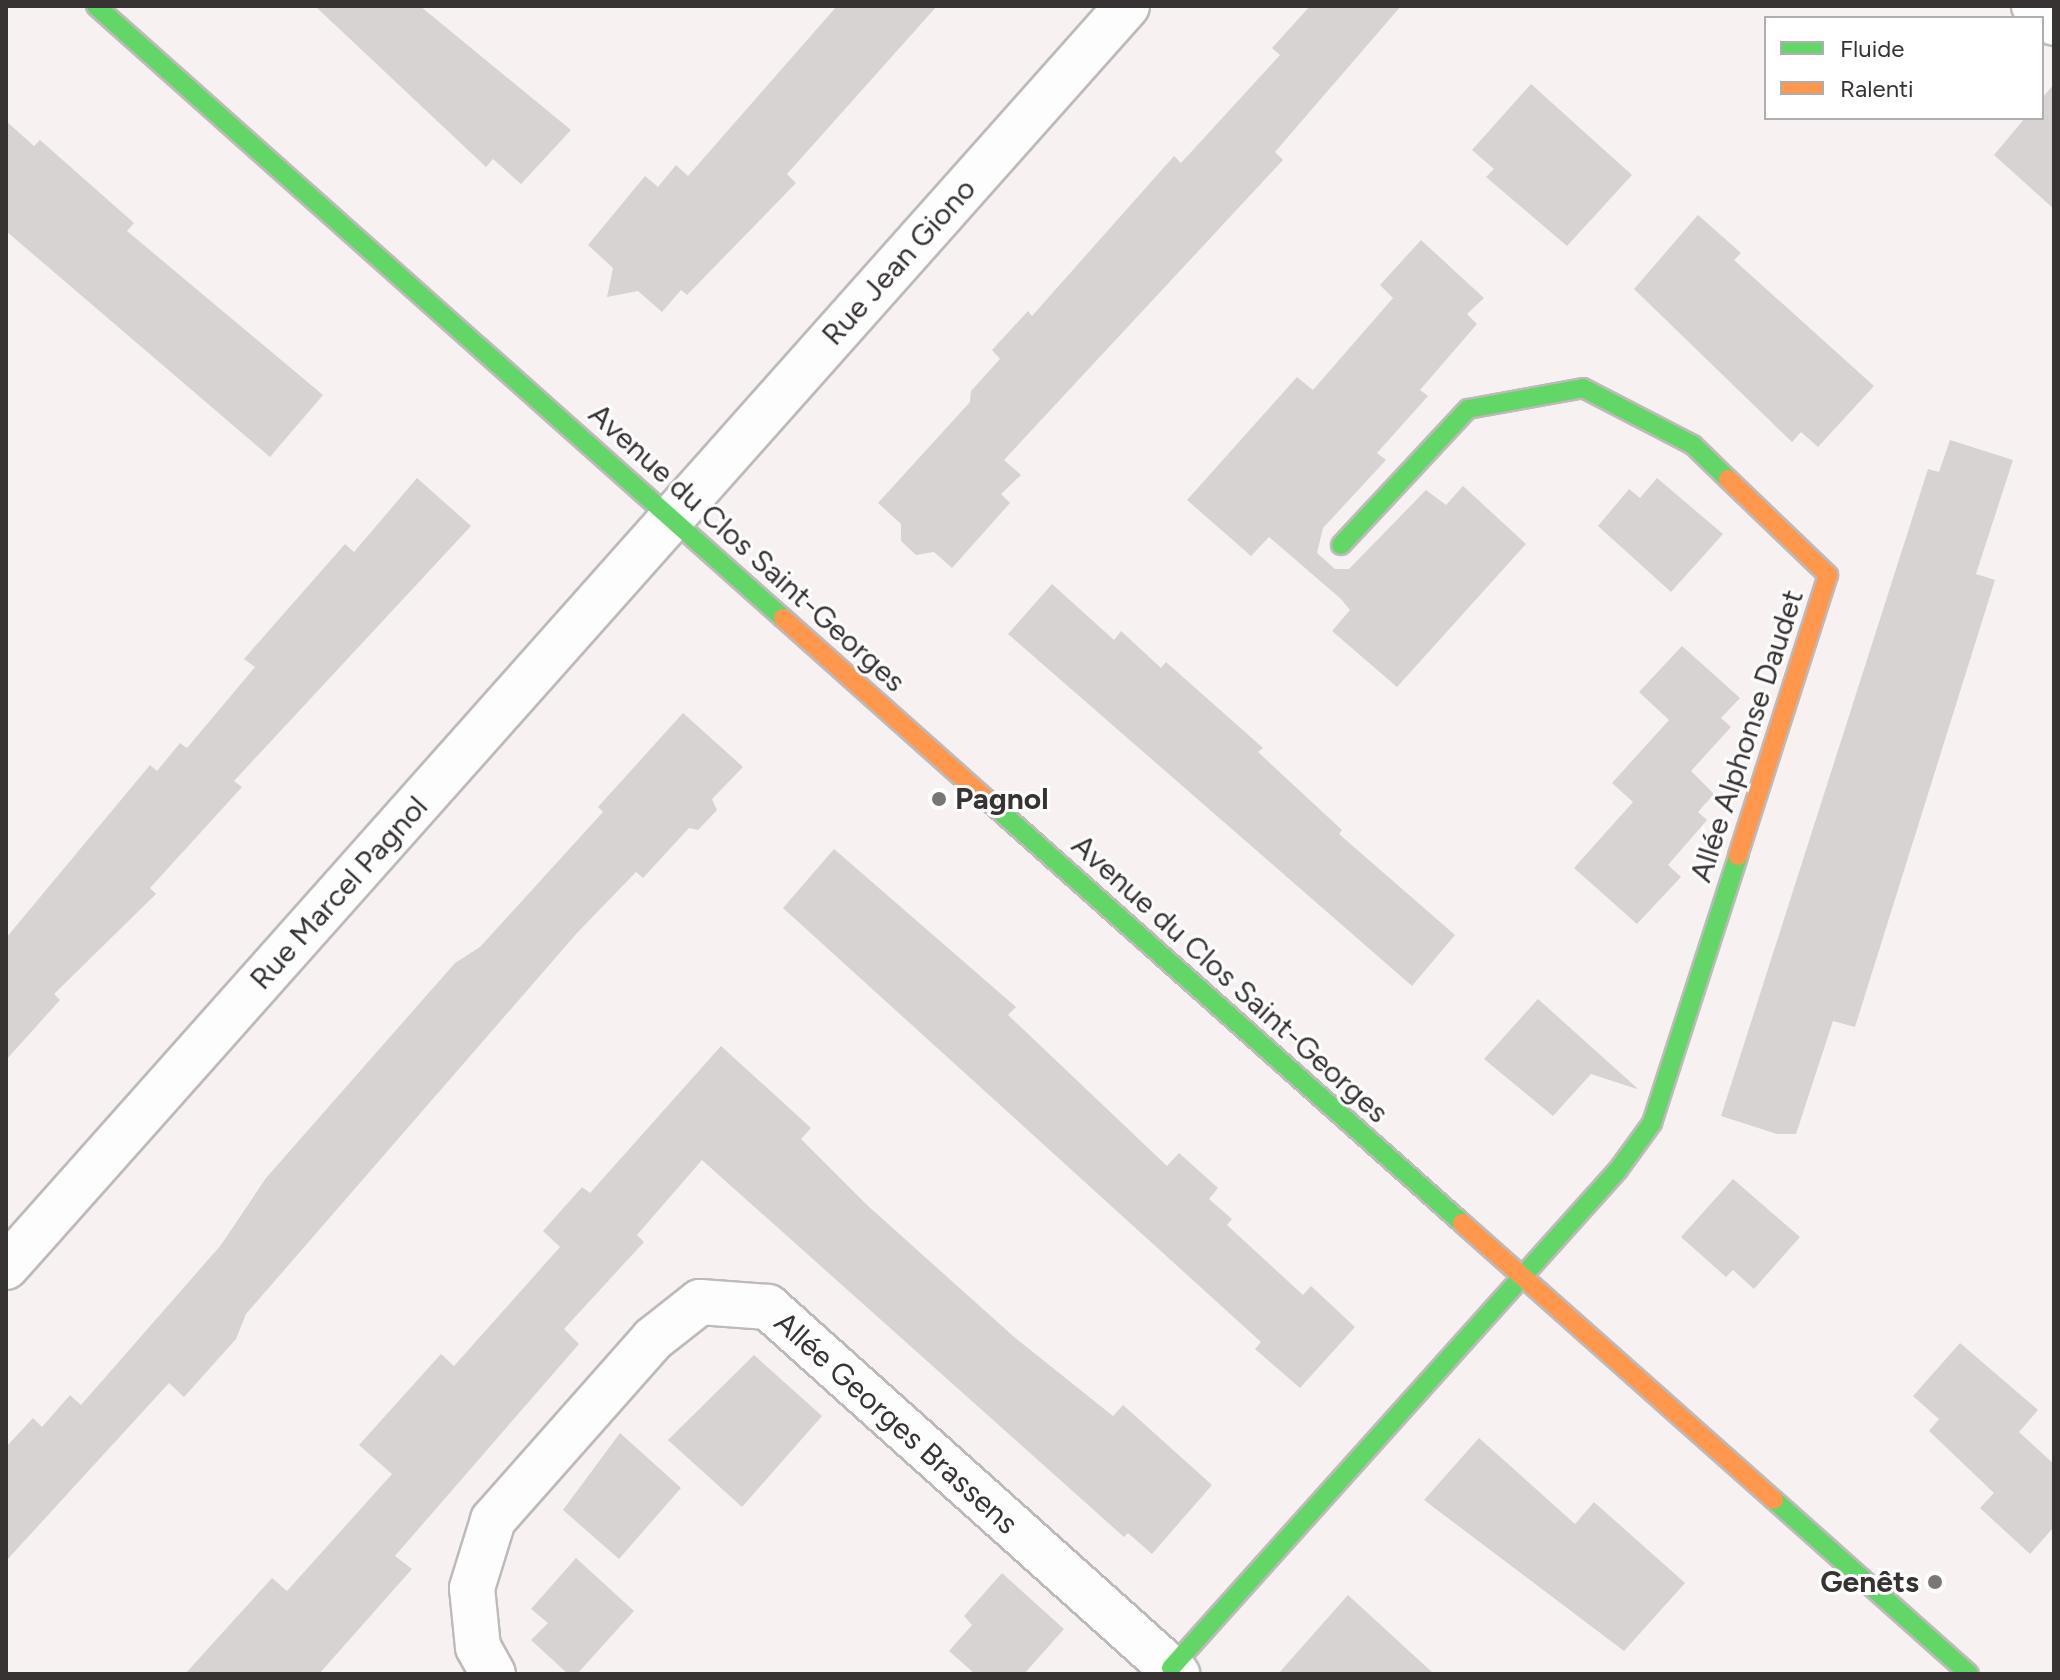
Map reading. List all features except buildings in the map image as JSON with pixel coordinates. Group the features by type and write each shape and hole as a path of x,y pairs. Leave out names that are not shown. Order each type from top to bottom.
{"street":[{"name":"Avenue du Clos Saint-Georges","path":"96,6 1969,1674"},
{"name":"Rue Jean Giono","path":"672,518 1127,6"},
{"path":"2034,6 2054,23"},
{"name":"Allée Alphonse Daudet","path":"1341,545 1468,409 1583,388 1693,445 1828,575 1652,1123 1522,1277"},
{"name":"Rue Marcel Pagnol","path":"6,1267 672,518"},
{"name":"Allée Georges Brassens","path":"493,1674 478,1647 472,1588 493,1520 653,1339 700,1302 768,1307 1174,1671 1522,1277"}],"traffic: fast":[{"path":"96,6 783,618"},
{"path":"1341,545 1468,409 1583,388 1693,445 1728,479"},
{"path":"994,806 1462,1223"},
{"path":"1171,1668 1618,1170 1652,1123 1738,856"},
{"path":"1774,1500 1969,1674"}],"traffic: slow":[{"path":"1728,479 1828,575 1738,856"},
{"path":"783,618 994,806"},
{"path":"1462,1223 1774,1500"}],"place":[{"name":"Pagnol","path":"939,799"},
{"name":"Genêts","path":"1935,1582"}]}
